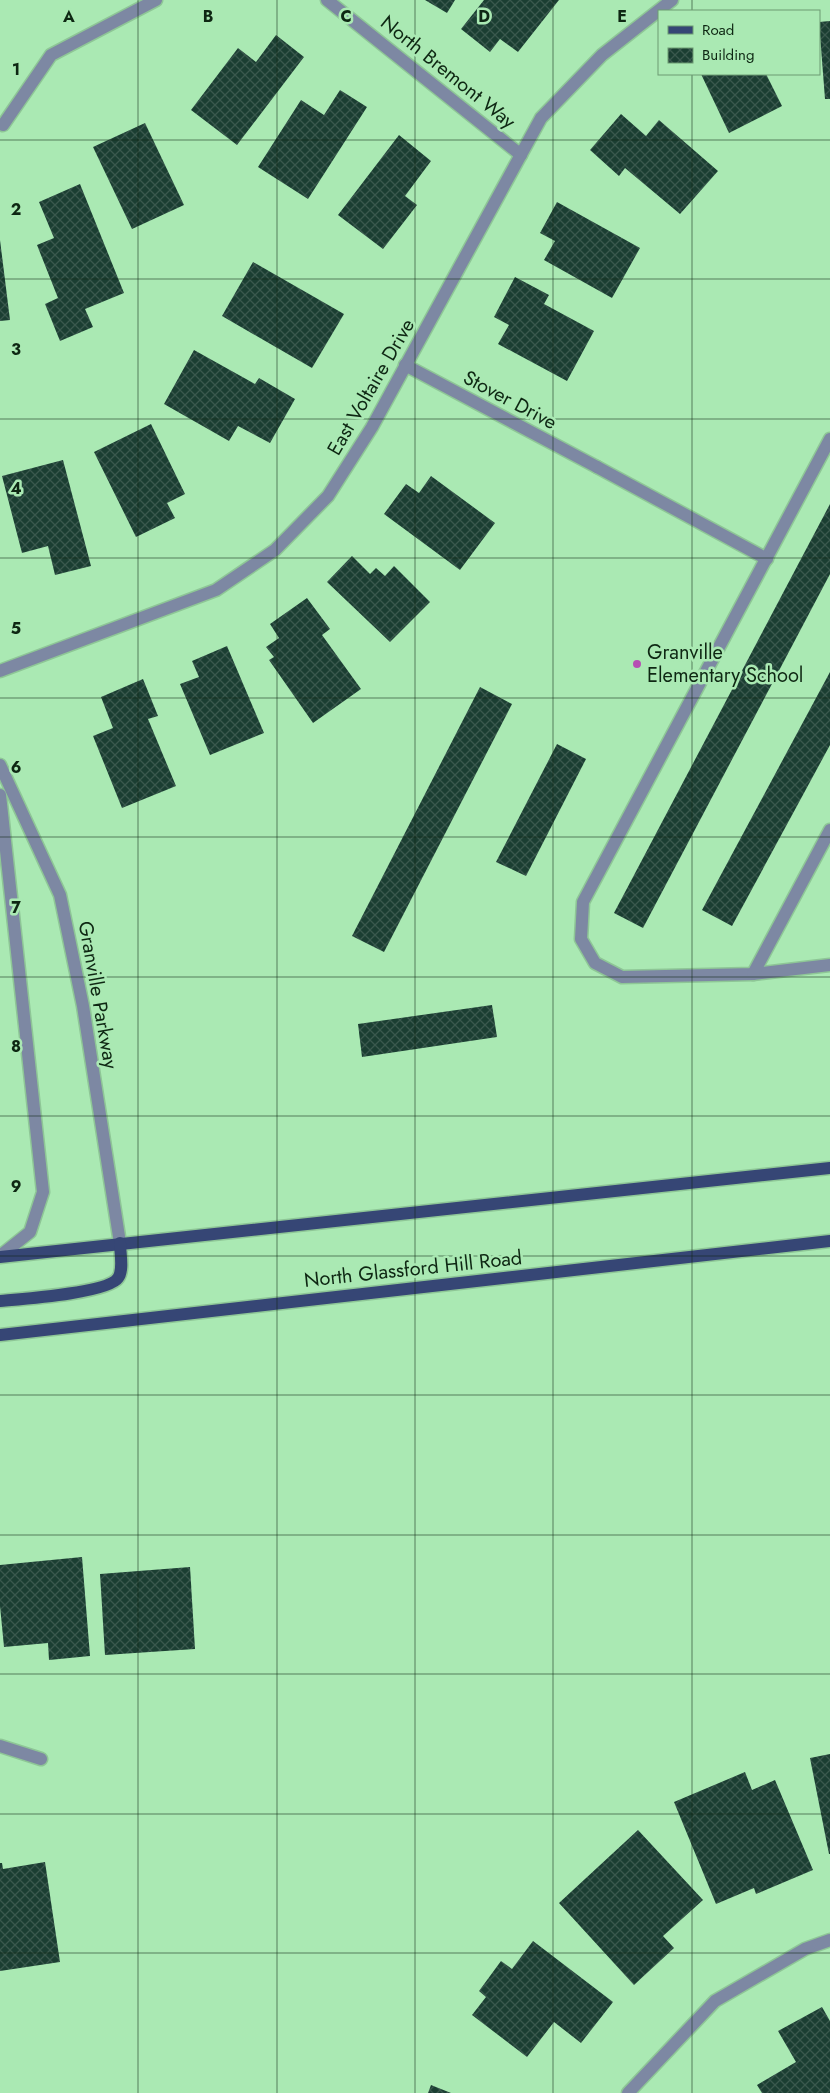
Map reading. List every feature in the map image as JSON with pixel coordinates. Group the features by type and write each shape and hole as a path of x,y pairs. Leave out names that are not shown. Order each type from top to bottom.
{"main road":[{"path":"0,1256 830,1168"},
{"name":"North Glassford Hill Road","path":"0,1335 830,1240"},
{"path":"0,1302 92,1290 112,1283 118,1278 121,1271 120,1244"}],"street":[{"path":"2,124 51,55 156,0"},
{"name":"North Bremont Way","path":"327,0 521,155"},
{"name":"East Voltaire Drive","path":"660,10 672,0"},
{"name":"East Voltaire Drive","path":"0,671 216,590 275,550 328,496 372,427 541,118 596,62 658,11"},
{"name":"Stover Drive","path":"406,365 768,559"},
{"path":"830,440 583,902 581,939 595,963 622,977 753,974 830,965"},
{"name":"Granville Parkway","path":"0,764 60,895 83,1006 120,1244"},
{"path":"0,794 43,1192 30,1232 0,1256"},
{"path":"753,974 830,830"},
{"path":"0,1746 41,1759"},
{"path":"628,2093 715,2001 805,1949 830,1940"}],"building":[{"path":"425,0 455,0 447,13"},
{"path":"484,0 559,0 518,52 500,39 490,52 461,29"},
{"path":"830,21 830,99 825,99 820,22"},
{"path":"276,35 304,57 237,145 191,110 238,48 256,62"},
{"path":"701,75 766,75 782,106 729,133"},
{"path":"340,90 367,107 308,199 258,167 301,100 324,115"},
{"path":"621,114 646,136 659,120 718,171 680,214 625,168 619,176 590,150"},
{"path":"145,123 184,205 132,229 93,147"},
{"path":"399,135 431,161 405,196 417,205 383,249 338,215"},
{"path":"80,184 124,293 85,309 93,327 60,341 45,304 58,298 37,245 54,238 39,202"},
{"path":"557,202 640,248 612,298 544,260 555,241 540,233"},
{"path":"0,240 10,320 0,321"},
{"path":"253,262 344,314 312,368 222,316"},
{"path":"515,277 549,295 544,304 594,331 567,381 498,344 509,325 494,317"},
{"path":"194,350 255,384 259,378 295,399 270,443 238,426 229,441 164,404"},
{"path":"151,424 185,494 167,503 175,518 136,537 94,452"},
{"path":"63,460 91,566 55,575 48,546 22,553 2,476"},
{"path":"431,476 495,523 460,570 384,514 406,484 419,493"},
{"path":"830,504 830,574 643,928 614,913"},
{"path":"352,556 370,574 376,568 385,576 394,566 430,602 390,642 327,582"},
{"path":"307,598 330,629 322,635 361,689 313,723 269,660 274,657 266,647 279,638 270,624"},
{"path":"227,646 264,733 210,755 180,684 199,677 192,661"},
{"path":"830,672 830,745 732,926 702,910"},
{"path":"143,679 158,716 148,719 176,786 122,808 93,736 113,728 101,697"},
{"path":"480,687 512,704 384,952 352,936"},
{"path":"557,744 586,759 526,876 496,862"},
{"path":"492,1005 497,1037 362,1057 358,1024"},
{"path":"82,1557 90,1656 49,1660 48,1643 4,1647 0,1606 0,1565"},
{"path":"190,1567 195,1649 105,1655 100,1574"},
{"path":"830,1754 830,1854 829,1854 810,1758"},
{"path":"745,1772 752,1790 775,1780 813,1870 756,1894 754,1888 716,1904 674,1802"},
{"path":"638,1830 703,1900 663,1936 674,1948 634,1985 559,1903"},
{"path":"45,1862 60,1962 0,1971 0,1863 2,1863 3,1869"},
{"path":"533,1941 613,2002 581,2043 554,2022 527,2057 472,2015 486,1997 479,1991 501,1961 512,1969"},
{"path":"822,2007 830,2021 830,2093 762,2093 757,2085 796,2062 778,2031"},
{"path":"431,2085 451,2093 428,2093"}],"place":[{"name":"Granville Elementary School","path":"637,664"}]}
